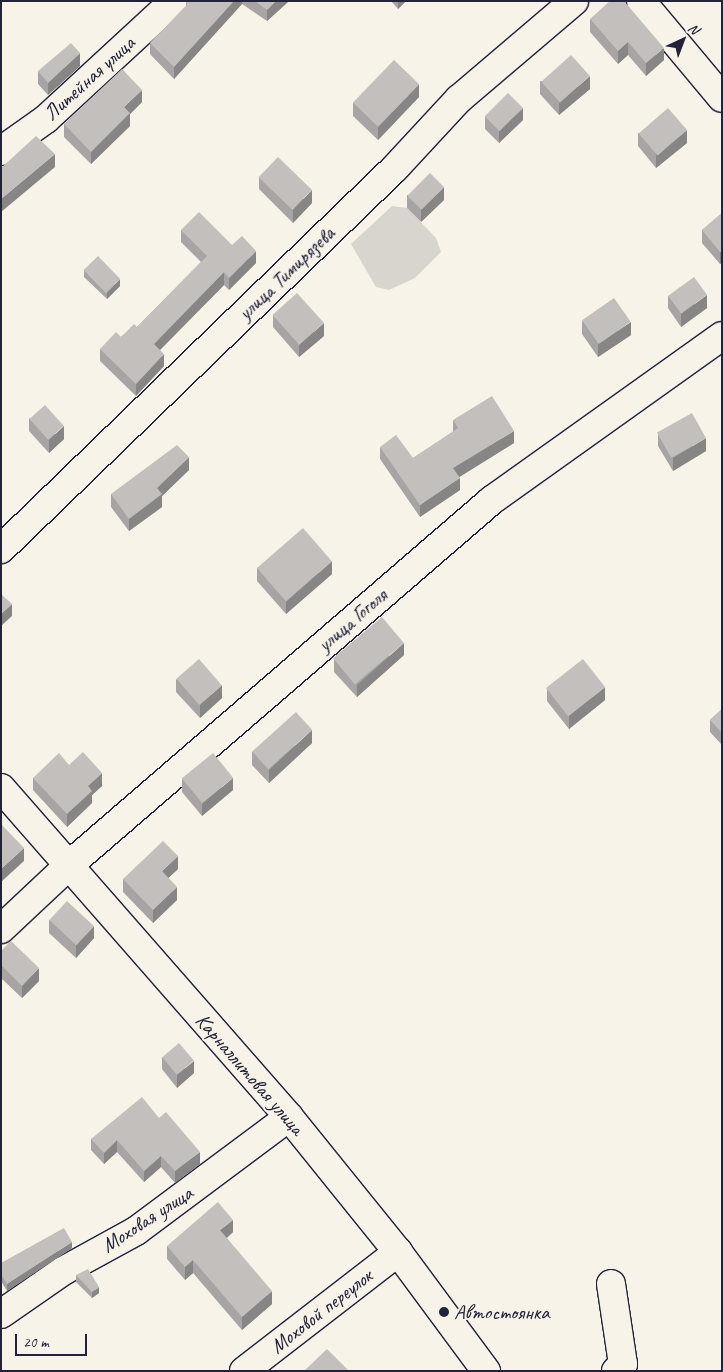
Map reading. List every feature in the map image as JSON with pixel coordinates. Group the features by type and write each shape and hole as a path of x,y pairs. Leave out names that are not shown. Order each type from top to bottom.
{"street":[{"name":"Литейная улица","path":"1,151 46,119 174,1"},
{"name":"улица Тимирязева","path":"1,549 395,168 459,99 574,1"},
{"path":"642,1 722,98"},
{"name":"улица Гоголя","path":"1,929 68,866 492,500 722,336"},
{"name":"Карналлитовая улица","path":"1,788 289,1117 398,1252 486,1371"},
{"name":"Моховая улица","path":"1,1314 63,1271 136,1231 289,1117"},
{"name":"Моховой переулок","path":"244,1371 398,1252"},
{"path":"611,1284 623,1364 616,1371"}],"shaded area":[{"path":"392,206 407,208 436,238 441,252 415,278 389,290 376,287 351,244"}],"building":[{"path":"187,1 234,1 174,67 150,43 187,5"},
{"path":"255,1 276,1 267,10"},
{"path":"610,1 624,1 664,48 646,63 628,42 618,51 590,19"},
{"path":"71,43 80,53 48,83 38,71"},
{"path":"571,55 590,76 560,103 541,82"},
{"path":"394,60 419,84 378,127 353,102"},
{"path":"122,69 142,90 124,107 130,113 91,152 64,124"},
{"path":"508,93 523,108 500,131 485,116"},
{"path":"668,108 687,130 658,155 639,134"},
{"path":"36,136 55,154 1,199 1,168"},
{"path":"278,157 312,190 292,210 259,177"},
{"path":"430,173 444,187 422,210 407,196"},
{"path":"199,212 232,245 242,236 256,251 229,278 224,272 154,344 164,354 136,384 100,349 116,332 121,337 134,324 137,327 207,256 181,230"},
{"path":"722,213 722,251 720,252 702,230"},
{"path":"98,256 120,279 106,293 84,270"},
{"path":"694,277 707,295 681,314 668,296"},
{"path":"297,293 324,323 299,345 272,315"},
{"path":"614,298 631,322 599,344 582,320"},
{"path":"492,396 514,431 453,468 460,478 420,505 380,447 396,435 413,458 458,428 453,420"},
{"path":"45,405 64,426 48,440 29,419"},
{"path":"692,413 706,438 671,458 657,432"},
{"path":"177,445 189,457 157,488 162,494 129,519 111,494"},
{"path":"303,528 332,561 286,601 257,568"},
{"path":"1,594 12,604 1,614"},
{"path":"382,617 404,643 355,684 333,658"},
{"path":"199,659 222,685 199,705 176,679"},
{"path":"583,659 605,687 568,716 546,688"},
{"path":"722,709 722,733 710,720"},
{"path":"296,712 312,730 268,769 252,751"},
{"path":"83,752 102,773 88,786 92,791 67,814 33,778 59,753 69,765"},
{"path":"213,753 233,778 202,803 182,778"},
{"path":"1,824 24,848 1,869"},
{"path":"163,841 178,856 162,871 177,887 153,910 123,879"},
{"path":"67,901 94,926 76,945 49,920"},
{"path":"11,941 39,968 22,986 1,965 1,951"},
{"path":"179,1043 194,1061 177,1075 162,1057"},
{"path":"142,1097 159,1118 166,1112 200,1152 175,1171 161,1156 144,1171 117,1140 104,1153 91,1139"},
{"path":"218,1202 233,1220 220,1230 272,1291 242,1317 193,1260 185,1267 167,1246"},
{"path":"64,1228 72,1242 7,1284 1,1274 1,1263"},
{"path":"88,1269 99,1287 92,1292 76,1275"},
{"path":"327,1349 349,1371 304,1371"}],"place":[{"name":"Автостоянка","path":"444,1312"}]}
